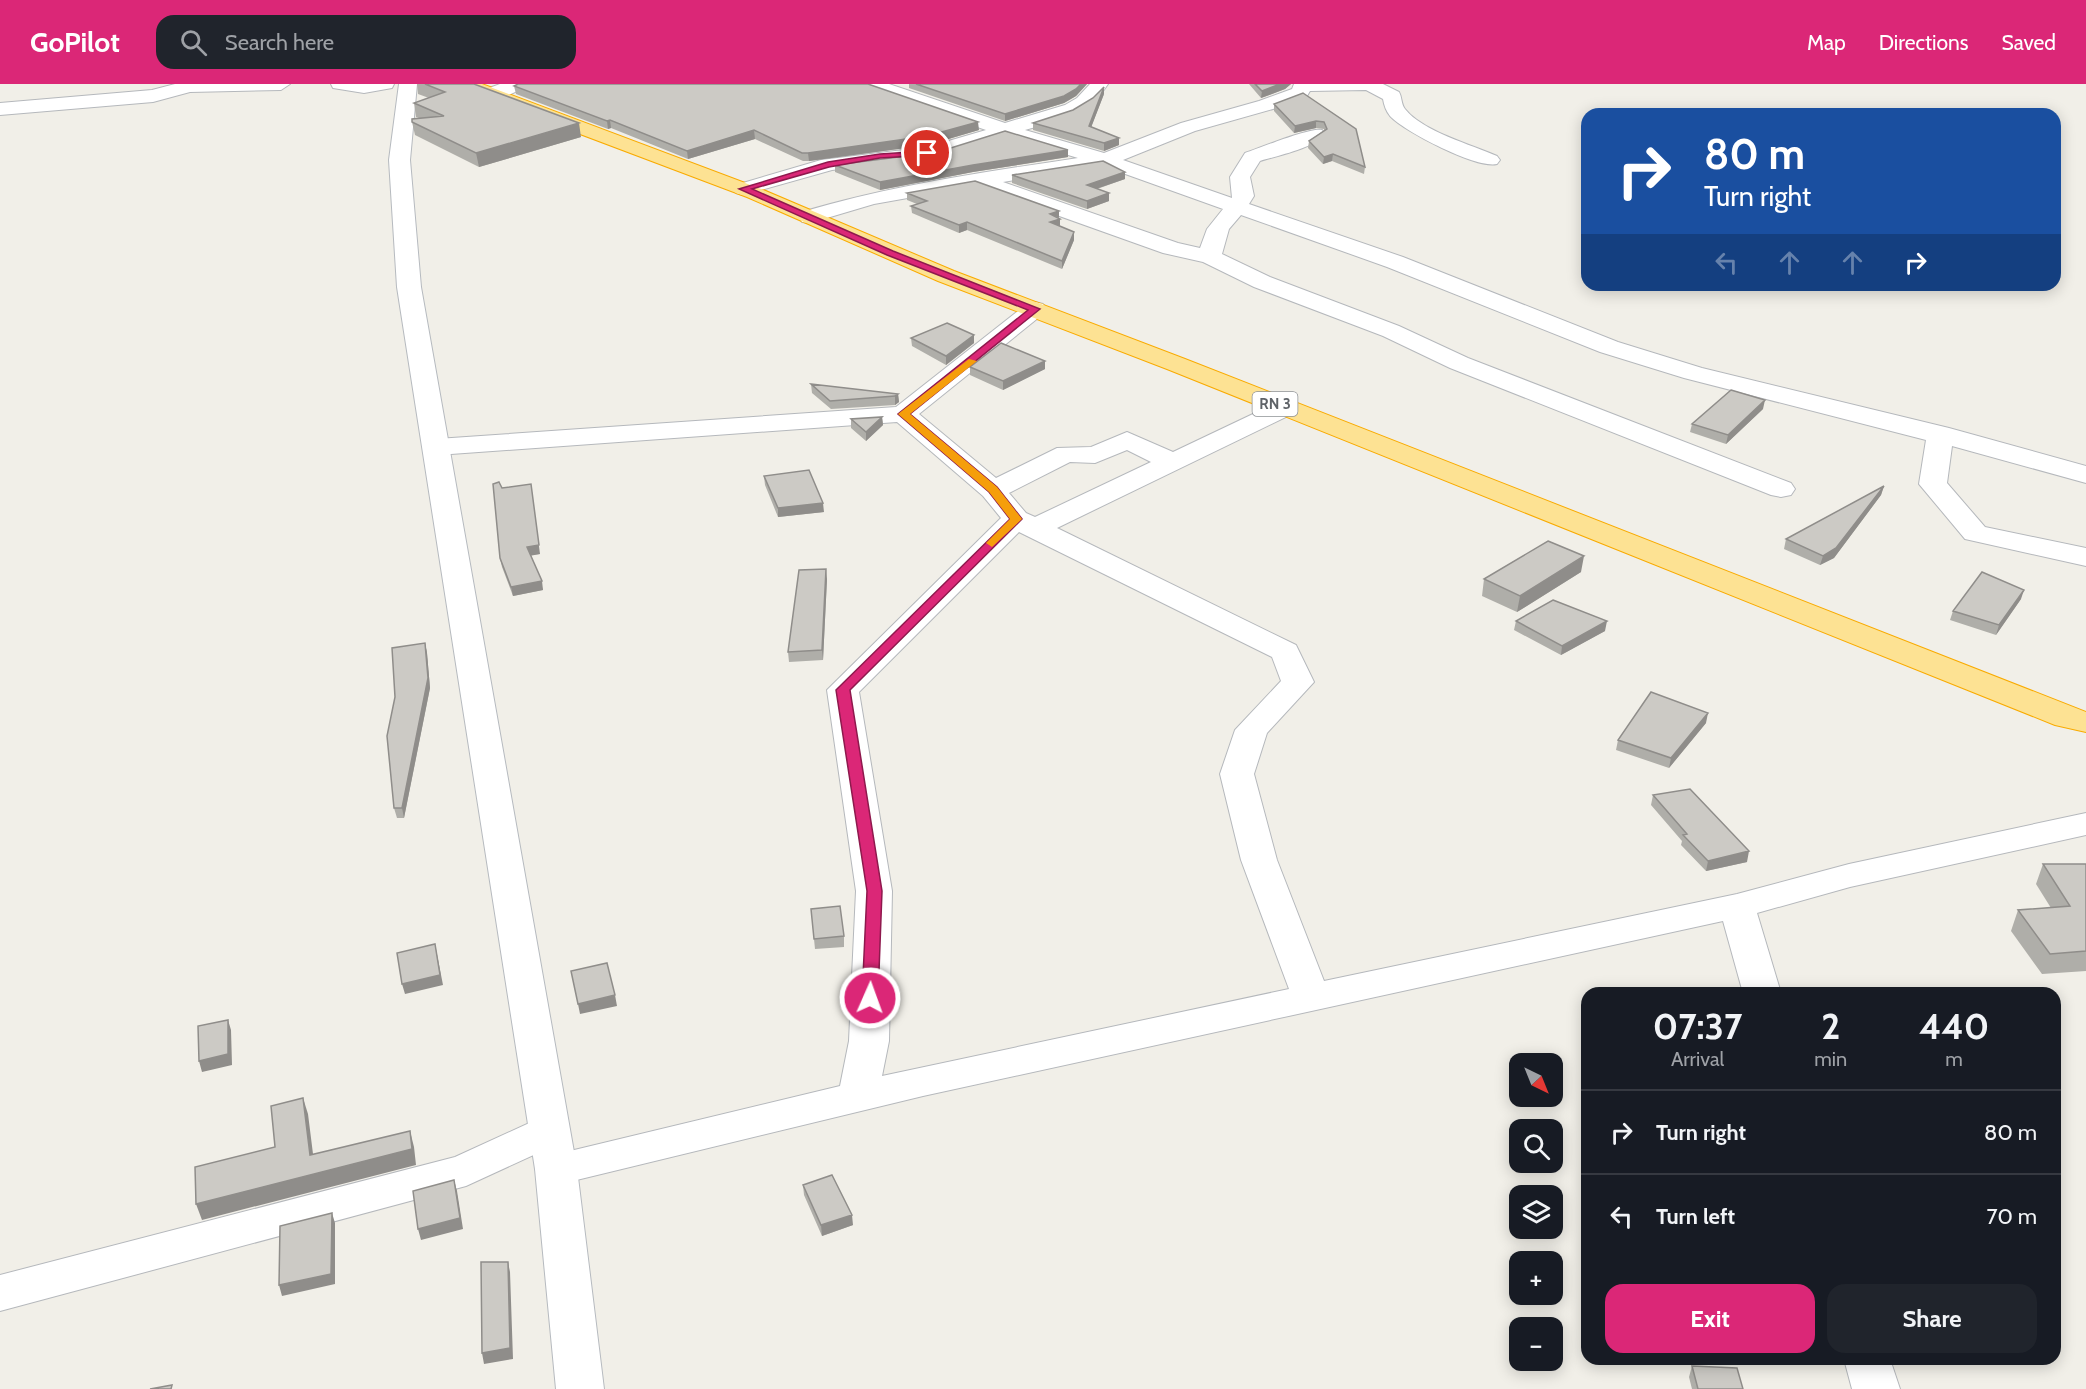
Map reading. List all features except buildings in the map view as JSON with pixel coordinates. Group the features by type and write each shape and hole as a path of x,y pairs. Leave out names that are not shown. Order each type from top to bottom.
{"highway":[{"name":"RN 3","path":"465,84 743,189 927,268 2046,709 2086,722"}],"street":[{"path":"0,109 153,96 189,87 281,84"},
{"path":"340,84 364,87 385,84"},
{"path":"408,84 400,115 398,174 409,287 553,1149 580,1389"},
{"path":"491,94 517,84"},
{"path":"871,84 1104,160 1395,262 1609,347 1693,373 1940,434 2086,475"},
{"path":"743,189 828,165 880,156 927,153 963,144 1006,129 1052,118 1095,94 1099,84"},
{"path":"810,217 870,199 974,179 1104,160 1188,127 1274,102 1300,92 1302,86 1369,84 1392,96 1393,106 1399,114 1432,135 1490,160"},
{"path":"1210,257 1212,240 1221,221 1236,208 1244,196 1240,177 1252,157 1289,146 1315,134"},
{"path":"974,179 1171,248 1210,257 1262,282 1391,331 1459,363 1781,489"},
{"path":"436,447 903,414 1035,309"},
{"path":"858,1096 869,1041 874,891 843,690 1025,524 1175,462 1285,408"},
{"path":"903,414 993,490 1025,524 1285,652 1298,682 1251,730 1237,774 1259,860 1311,997"},
{"path":"1940,434 1933,484 1975,533 2086,557"},
{"path":"993,490 1066,454 1095,455 1126,440 1175,462"},
{"path":"0,1293 553,1149 858,1096 1737,906 1849,876 2086,824"},
{"path":"1737,906 1760,987"},
{"path":"1870,1365 1876,1389"}],"slow traffic":[{"path":"972,361 903,414 993,490 1016,519 992,543"}],"route":[{"path":"870,998 874,891 843,690 1016,519 993,490 903,414 1035,309 890,253 743,189 828,165 880,156 927,153"}]}
